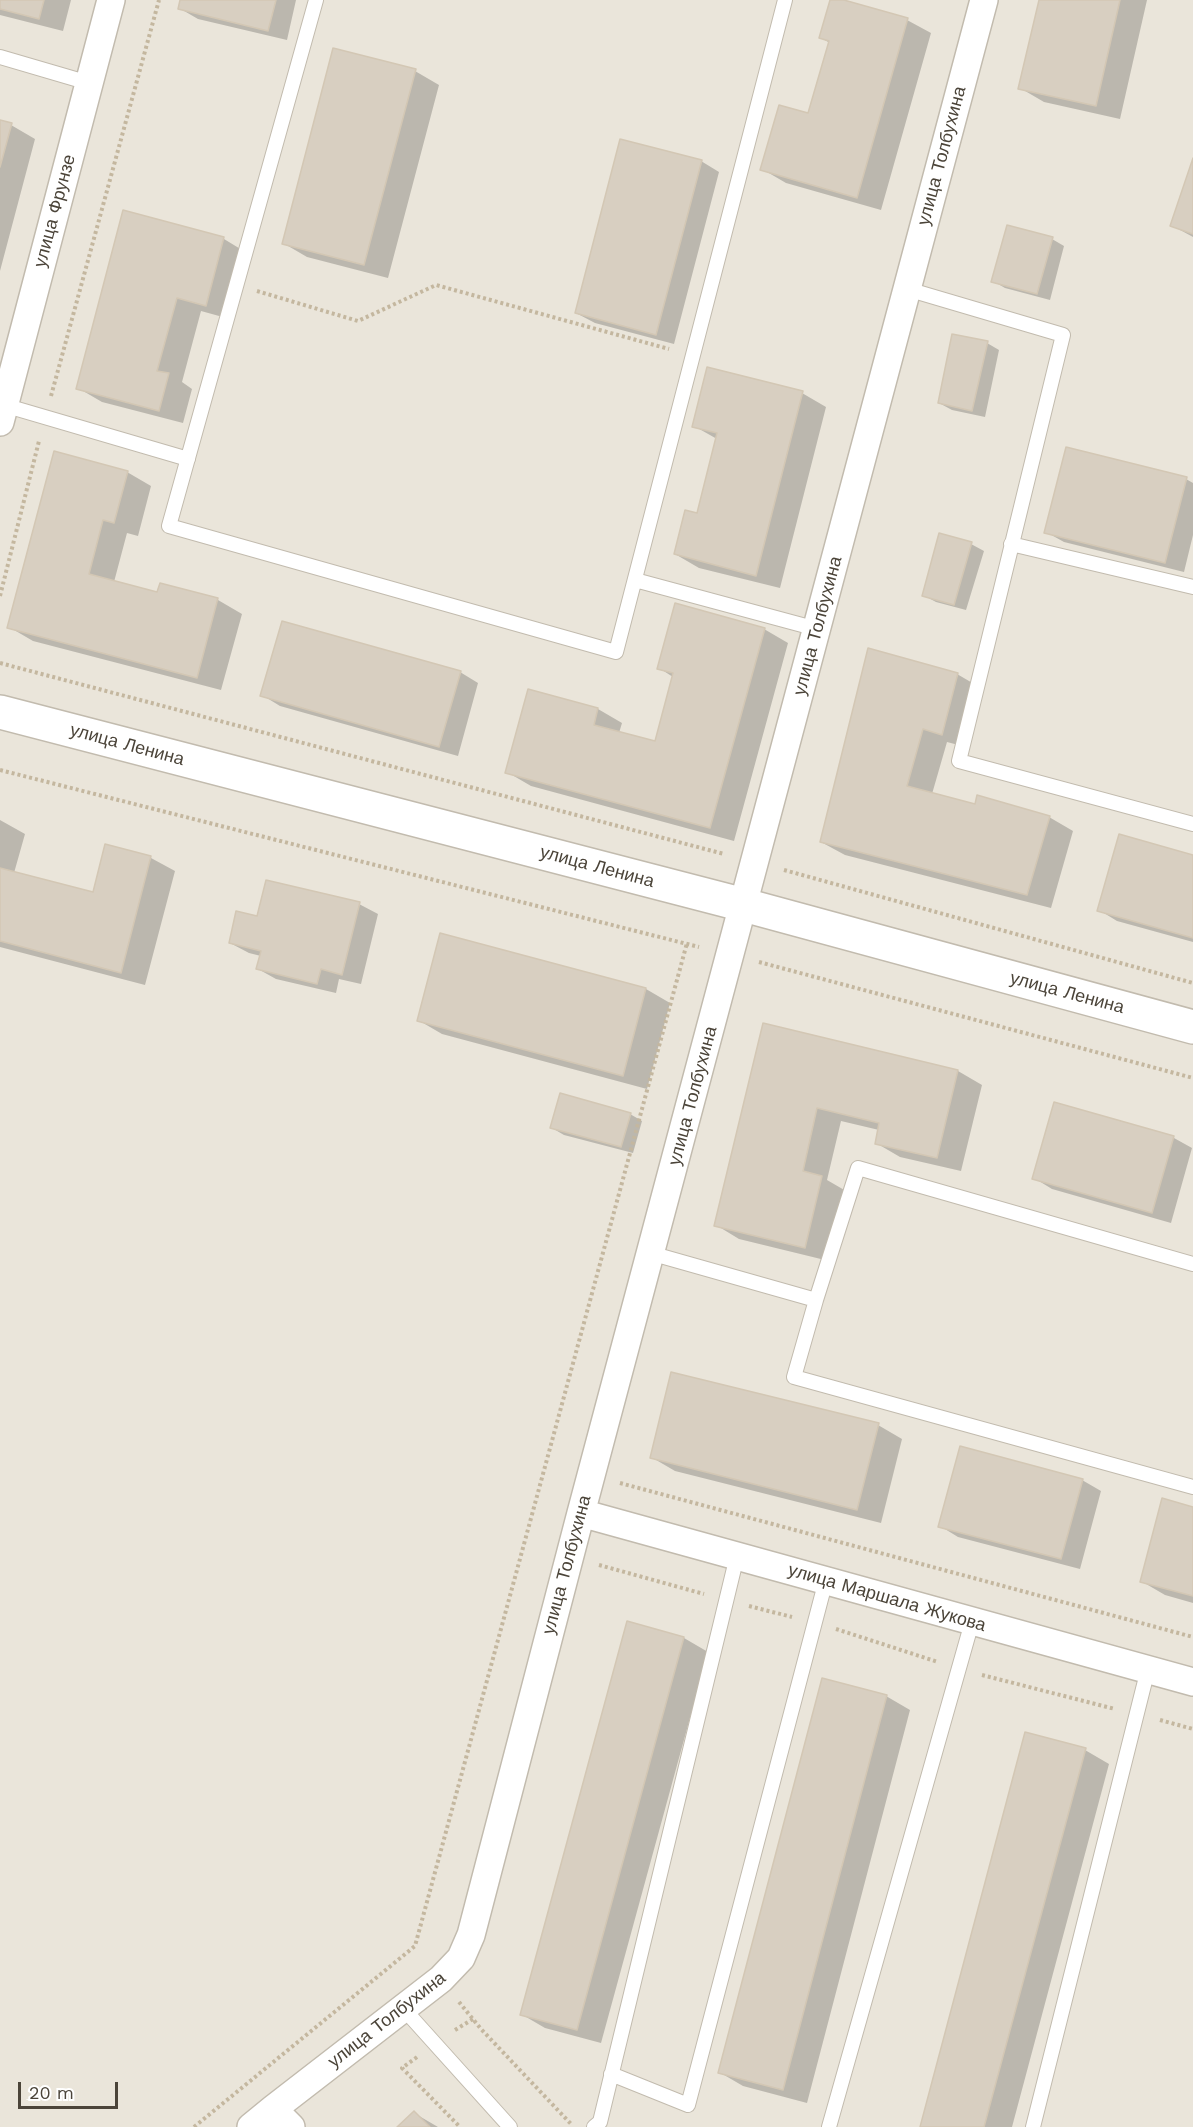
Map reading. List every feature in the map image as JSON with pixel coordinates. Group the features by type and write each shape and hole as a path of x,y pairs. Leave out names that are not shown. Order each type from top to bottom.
{"street":[{"name":"улица Фрунзе","path":"2,410 111,0"},
{"name":"улица Толбухина","path":"251,2127 282,2118 402,2007 441,1979 461,1958 471,1935 569,1557 984,0"},
{"name":"улица Ленина","path":"0,712 744,905 1193,1027"},
{"name":"улица Маршала Жукова","path":"581,1513 1193,1682"}],"lane":[{"path":"316,0 169,526 616,652 785,0"},
{"path":"0,57 89,83"},
{"path":"907,289 1063,335 959,761 1193,824"},
{"path":"2,410 45,417 188,459"},
{"path":"1011,544 1193,587"},
{"path":"636,580 817,629"},
{"path":"1193,1264 858,1168 794,1377 1193,1487"},
{"path":"650,1253 816,1300"},
{"path":"594,2127 600,2122 737,1556"},
{"path":"611,2074 688,2105 826,1580"},
{"path":"829,2127 972,1622"},
{"path":"1033,2127 1148,1669"},
{"path":"402,2007 510,2127"}],"path":[{"path":"0,596 45,417 159,0"},
{"path":"236,285 358,321 436,285 693,356"},
{"path":"0,663 755,862 1193,983"},
{"path":"0,770 731,955 1193,1078"},
{"path":"194,2127 415,1946 687,944"},
{"path":"591,1475 1193,1637"},
{"path":"569,1557 815,1622 959,1669 1193,1729"},
{"path":"415,1946 481,2029 574,2127"}],"shaded area":[{"path":"0,0 1193,0 1193,2127 0,2127"}],"building":[{"path":"0,0 44,0 39,19 0,9"},
{"path":"180,0 276,0 268,31 178,9"},
{"path":"830,0 844,0 908,18 857,198 760,170 779,105 808,113 829,41 819,38"},
{"path":"1039,0 1120,0 1096,106 1018,89"},
{"path":"333,48 416,69 364,265 282,244"},
{"path":"0,120 12,123 0,167"},
{"path":"620,139 702,160 656,335 575,313"},
{"path":"1193,158 1193,234 1170,226"},
{"path":"123,210 224,237 206,306 177,298 157,371 169,373 159,411 76,389"},
{"path":"1007,225 1053,237 1037,294 991,282"},
{"path":"952,334 988,341 972,411 938,403"},
{"path":"707,367 803,391 756,576 674,554 685,510 697,513 717,433 692,427"},
{"path":"1066,447 1187,477 1165,563 1044,533"},
{"path":"54,451 128,471 114,523 103,520 89,574 157,592 160,583 218,598 197,678 7,628"},
{"path":"939,533 972,542 954,605 922,596"},
{"path":"675,603 765,628 710,828 505,773 528,689 598,708 594,725 655,741 673,673 657,669"},
{"path":"282,621 461,671 439,747 260,696"},
{"path":"868,648 958,673 942,735 923,729 907,786 975,804 977,795 1050,816 1027,895 820,842"},
{"path":"1119,834 1193,855 1193,938 1097,911"},
{"path":"105,844 151,856 121,973 0,941 0,868 93,892"},
{"path":"266,880 360,902 342,975 321,969 317,984 256,969 261,951 229,943 236,911 257,916"},
{"path":"440,933 646,988 623,1076 417,1021"},
{"path":"763,1023 958,1070 937,1158 875,1144 879,1123 817,1108 803,1171 822,1176 805,1248 714,1226"},
{"path":"560,1093 631,1113 621,1147 550,1128"},
{"path":"1054,1102 1174,1136 1152,1213 1032,1179"},
{"path":"671,1372 879,1423 857,1510 650,1458"},
{"path":"960,1446 1083,1479 1061,1559 938,1527"},
{"path":"1162,1498 1193,1507 1193,1596 1140,1582"},
{"path":"627,1621 684,1637 577,2030 520,2015"},
{"path":"822,1678 887,1695 783,2090 718,2073"},
{"path":"1025,1732 1086,1748 984,2127 920,2127"},
{"path":"414,2111 430,2127 397,2127"}]}
